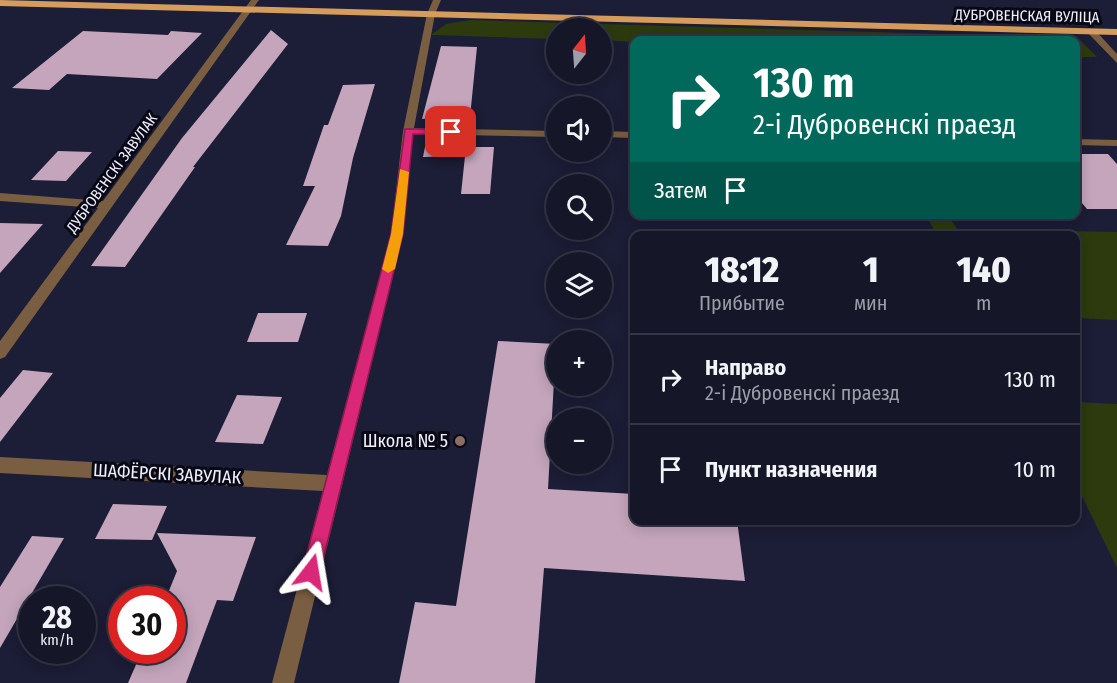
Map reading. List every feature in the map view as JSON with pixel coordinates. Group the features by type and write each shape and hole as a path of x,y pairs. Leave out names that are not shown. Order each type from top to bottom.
{"main road":[{"name":"ДУБРОВЕНСКАЯ ВУЛІЦА","path":"0,3 251,5 431,14 1117,32"}],"street":[{"path":"283,683 397,234 408,131 431,14 437,0"},
{"name":"ДУБРОВЕНСКІ ЗАВУЛАК","path":"0,353 251,5"},
{"path":"1091,31 1117,60"},
{"path":"408,131 546,134"},
{"path":"612,134 630,135"},
{"path":"1080,142 1117,143"},
{"path":"0,197 108,205"},
{"name":"ШАФЁРСКІ ЗАВУЛАК","path":"0,465 333,483"}],"green space":[{"path":"470,20 546,22 546,39 431,35 446,24"},
{"path":"612,24 1010,36 630,36 630,42 612,41"},
{"path":"1080,40 1097,57 1080,57"},
{"path":"928,219 951,219 957,229 1064,231 935,231"},
{"path":"1080,231 1117,232 1117,320 1080,318"},
{"path":"1080,402 1117,404 1117,568 1080,492"}],"building":[{"path":"271,30 288,44 193,167 195,167 125,267 91,266 182,138"},
{"path":"83,31 168,35 171,31 202,33 157,79 67,74 49,90 12,88"},
{"path":"441,46 477,47 469,127 429,126 430,118 422,119"},
{"path":"375,84 353,158 341,216 328,246 286,245 315,186 303,186 324,125 328,125 343,85"},
{"path":"427,137 468,137 467,147 494,147 490,194 461,194 465,156 423,157"},
{"path":"58,151 92,152 66,181 31,180"},
{"path":"1080,154 1108,154 1117,164 1117,209 1087,209 1080,201"},
{"path":"0,223 43,224 0,273"},
{"path":"258,313 307,313 298,342 247,342"},
{"path":"498,341 546,343 546,396 553,396 552,408 546,408 548,489 630,494 630,525 738,525 745,581 544,568 535,683 399,683 415,602 456,606"},
{"path":"23,370 53,373 0,442 0,398"},
{"path":"237,395 282,397 263,444 215,442"},
{"path":"113,504 167,506 152,540 95,539"},
{"path":"157,533 256,537 233,601 217,600 186,683 128,683 136,664 186,664 186,586 171,586 177,571"},
{"path":"32,536 64,538 36,586 18,586 18,617 0,648 0,587"}],"slow traffic":[{"path":"388,269 397,234 404,172"}],"place":[{"name":"Школа № 5","path":"460,441"}],"route":[{"path":"311,572 397,234 408,131 451,132"}]}
